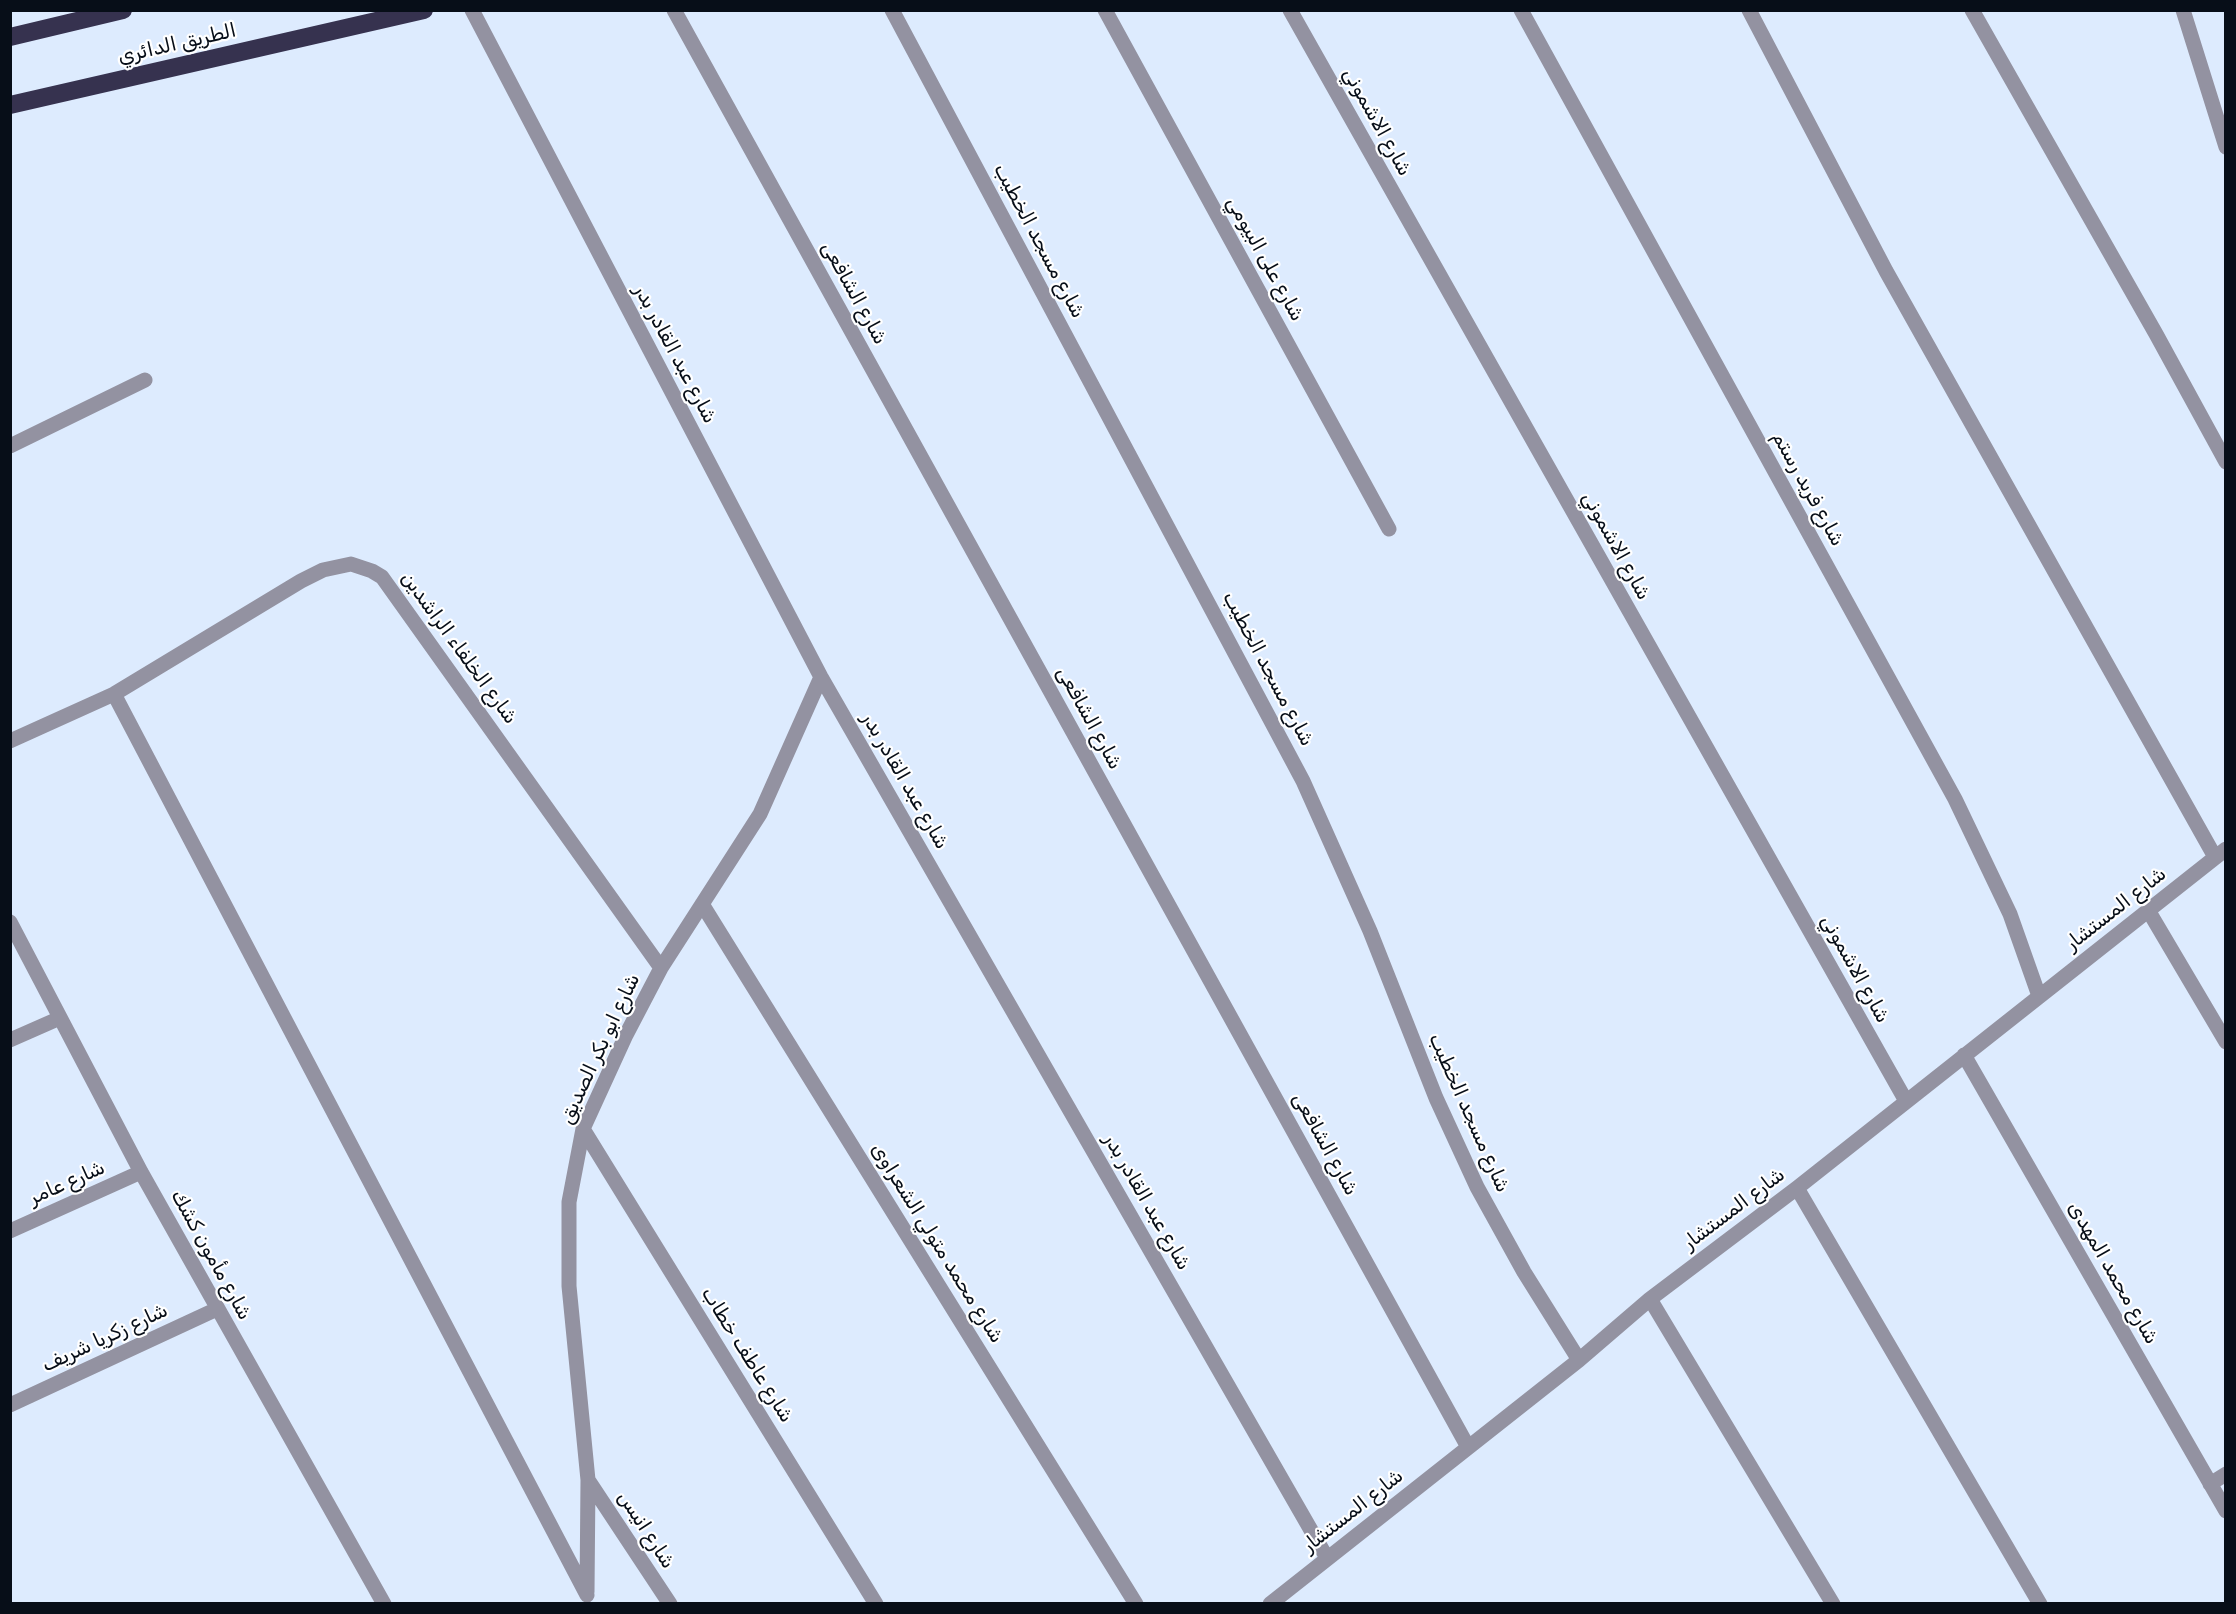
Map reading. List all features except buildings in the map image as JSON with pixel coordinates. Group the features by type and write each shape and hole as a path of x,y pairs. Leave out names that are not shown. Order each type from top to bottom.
{"highway":[{"path":"10,37 123,10"},
{"name":"الطريق الدائري","path":"10,105 424,10"}],"street":[{"name":"شارع عبد القادر بدر","path":"472,10 821,676 1327,1558"},
{"name":"شارع الشافعى","path":"674,10 1468,1447"},
{"name":"شارع مسجد الخطيب","path":"892,10 1303,780 1365,920 1436,1098 1477,1187 1524,1272 1579,1360"},
{"name":"شارع على البيومي","path":"1105,10 1389,529"},
{"name":"شارع الاشموني","path":"1290,10 1905,1101"},
{"name":"شارع فريد رستم","path":"1521,10 1955,799 2010,914 2039,996"},
{"path":"1749,10 1886,271 2220,853"},
{"path":"1972,10 2150,323 2226,462"},
{"path":"2183,10 2226,147"},
{"path":"10,446 145,380"},
{"name":"شارع الخلفاء الراشدين","path":"10,741 114,694 323,570 351,564 372,570 382,577 661,968"},
{"name":"شارع ابو بكر الصديق","path":"587,1599 588,1480 569,1286 569,1202 583,1129 626,1035 661,968 760,814 821,676"},
{"path":"114,694 587,1599"},
{"name":"شارع المستشار","path":"1270,1604 1579,1360 1650,1299 1797,1188 2220,853"},
{"name":"شارع محمد متولي الشعراوى","path":"702,904 1136,1604"},
{"path":"2148,910 2226,1042"},
{"name":"شارع مأمون كشك","path":"10,922 141,1172 384,1604"},
{"path":"10,1040 60,1018"},
{"name":"شارع محمد المهدى","path":"1964,1055 2226,1511"},
{"name":"شارع عاطف خطاب","path":"583,1129 876,1604"},
{"name":"شارع عامر","path":"10,1231 141,1172"},
{"path":"1797,1188 2040,1604"},
{"path":"1650,1299 1833,1604"},
{"name":"شارع زكريا شريف","path":"10,1405 217,1309"},
{"path":"2210,1484 2226,1474"},
{"name":"شارع انيس","path":"588,1480 670,1604"}]}
